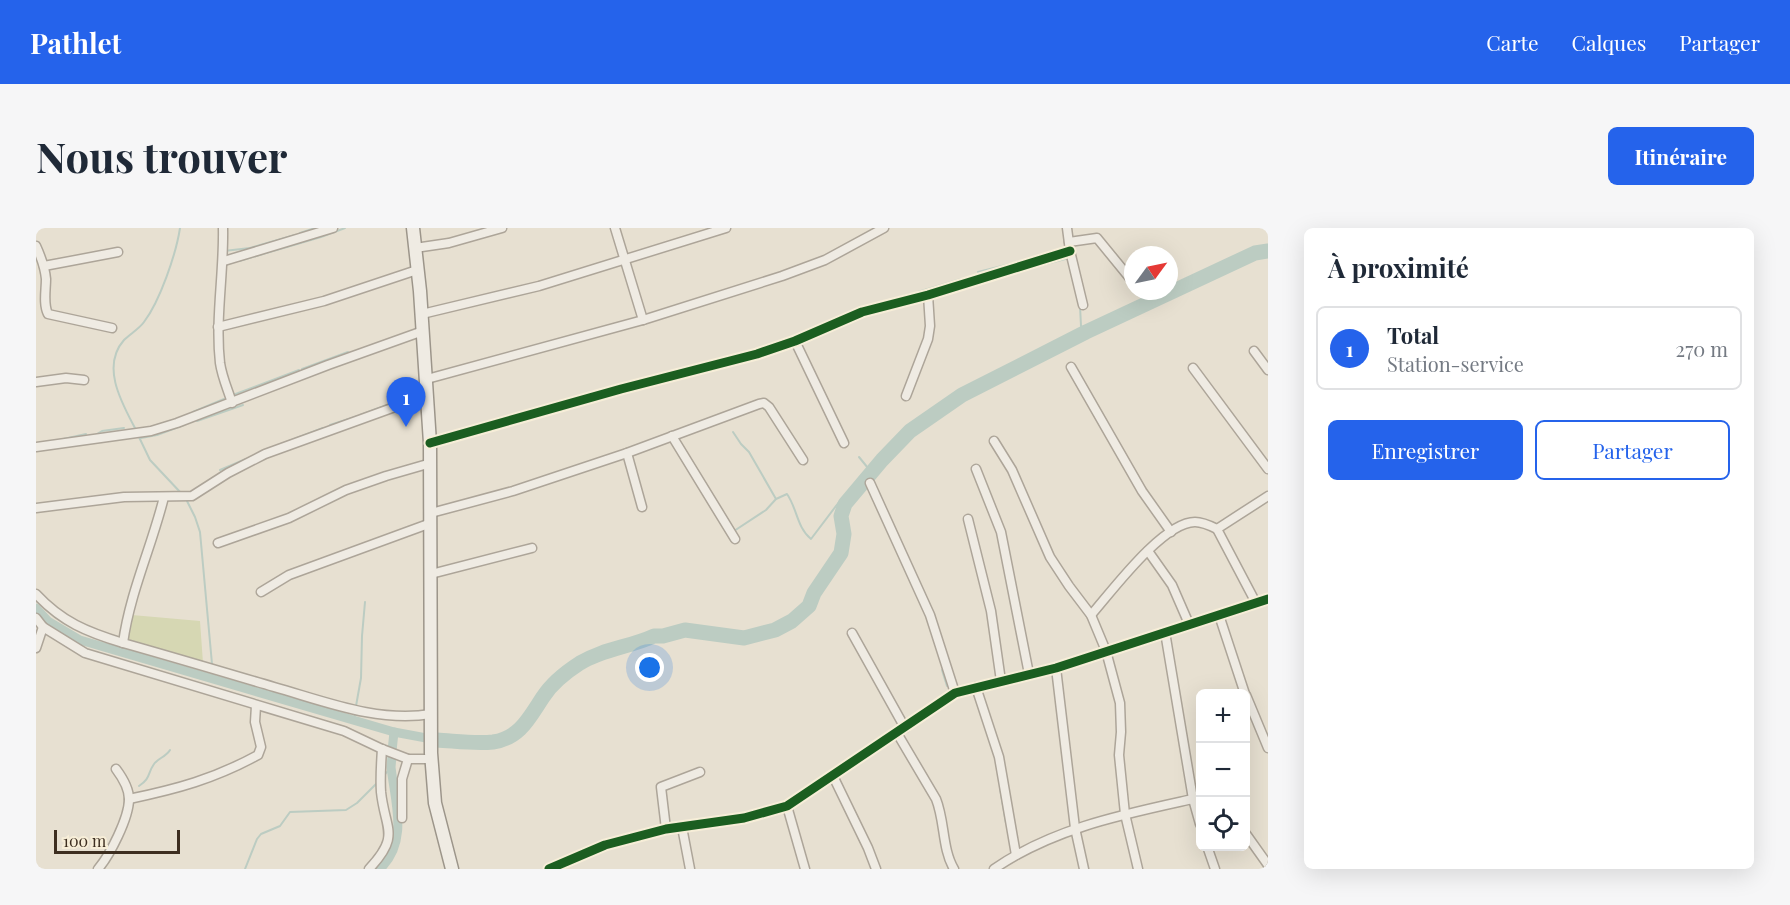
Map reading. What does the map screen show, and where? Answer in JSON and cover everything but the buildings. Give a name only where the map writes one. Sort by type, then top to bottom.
[{"type":"main road","points":[[413,228],[427,380],[431,463],[431,756],[437,811],[448,868]]},
{"type":"street","points":[[224,228],[219,327],[221,369],[232,403]]},
{"type":"street","points":[[224,261],[333,228]]},
{"type":"street","points":[[415,248],[449,243],[502,228]]},
{"type":"street","points":[[615,228],[642,320]]},
{"type":"street","points":[[422,315],[539,286],[726,228]]},
{"type":"street","points":[[427,380],[642,320],[804,268],[825,260],[884,228]]},
{"type":"street","points":[[1067,228],[1083,305]]},
{"type":"street","points":[[430,443],[621,389],[757,354],[795,341],[862,312],[928,295],[1094,237],[1100,240],[1124,271]]},
{"type":"street","points":[[36,246],[46,277],[45,306],[48,314],[112,328]]},
{"type":"street","points":[[44,266],[118,252]]},
{"type":"street","points":[[219,327],[324,301],[417,270]]},
{"type":"street","points":[[906,396],[928,339],[930,326],[928,295]]},
{"type":"street","points":[[36,447],[151,431],[232,403],[328,364],[423,331]]},
{"type":"street","points":[[795,341],[844,443]]},
{"type":"street","points":[[1254,351],[1268,370]]},
{"type":"street","points":[[1071,367],[1142,491],[1171,532]]},
{"type":"street","points":[[1193,368],[1268,469]]},
{"type":"street","points":[[36,382],[66,378],[84,380]]},
{"type":"street","points":[[36,508],[124,496],[192,496],[228,473],[265,454],[428,395]]},
{"type":"street","points":[[261,592],[289,574],[431,518],[627,453],[764,404],[769,407],[803,460]]},
{"type":"street","points":[[672,436],[735,539]]},
{"type":"street","points":[[994,441],[1012,470],[1050,557],[1091,615],[1106,651],[1120,703],[1119,755],[1125,814],[1138,869]]},
{"type":"street","points":[[627,453],[642,507]]},
{"type":"street","points":[[218,543],[289,518],[346,490],[431,463]]},
{"type":"street","points":[[976,469],[1002,532],[1029,674]]},
{"type":"street","points":[[870,483],[930,615],[955,693]]},
{"type":"street","points":[[1217,530],[1268,496]]},
{"type":"street","points":[[123,643],[133,590],[156,530],[164,497]]},
{"type":"street","points":[[968,519],[991,610],[1001,681]]},
{"type":"street","points":[[1091,615],[1156,542],[1185,524],[1196,522],[1217,530],[1256,603]]},
{"type":"street","points":[[431,574],[532,548]]},
{"type":"street","points":[[1148,551],[1172,585],[1189,624]]},
{"type":"street","points":[[36,594],[66,621],[123,643],[318,700],[378,715],[431,718]]},
{"type":"street","points":[[549,869],[561,867],[605,845],[666,829],[744,818],[787,806],[955,693],[1056,668],[1268,599]]},
{"type":"street","points":[[1219,615],[1243,689]]},
{"type":"street","points":[[36,618],[43,627],[85,652],[344,731],[408,759],[431,756]]},
{"type":"street","points":[[36,648],[43,627]]},
{"type":"street","points":[[1165,632],[1196,810]]},
{"type":"street","points":[[852,633],[936,799],[948,854],[954,869]]},
{"type":"street","points":[[1056,668],[1076,828],[1084,869]]},
{"type":"street","points":[[976,687],[999,757],[1016,855]]},
{"type":"street","points":[[129,799],[187,786],[234,769],[258,755],[261,747],[255,722],[256,705]]},
{"type":"street","points":[[1250,706],[1268,748]]},
{"type":"street","points":[[369,869],[384,850],[389,830],[381,792],[382,749]]},
{"type":"street","points":[[402,818],[402,780],[408,759]]},
{"type":"street","points":[[103,868],[123,824],[129,799],[116,769]]},
{"type":"street","points":[[666,829],[661,787],[700,772]]},
{"type":"street","points":[[833,776],[876,869]]},
{"type":"street","points":[[995,869],[1016,855],[1076,828],[1125,814],[1193,799]]},
{"type":"street","points":[[787,806],[805,869]]},
{"type":"street","points":[[682,827],[690,869]]},
{"type":"street","points":[[1250,841],[1268,865]]},
{"type":"street","points":[[1209,851],[1215,869]]},
{"type":"green space","points":[[132,615],[200,621],[203,663],[126,642]]},
{"type":"waterway","points":[[136,430],[116,386],[114,362],[117,351],[124,340],[142,325],[156,302],[171,264],[180,228]]},
{"type":"waterway","points":[[300,233],[315,228]]},
{"type":"waterway","points":[[239,261],[345,228]]},
{"type":"waterway","points":[[224,251],[250,248],[295,235]]},
{"type":"waterway","points":[[437,740],[486,743],[510,736],[523,726],[560,678],[580,663],[607,651],[654,636],[685,630],[744,638],[775,630],[792,621],[809,606],[814,593],[841,553],[844,534],[841,516],[845,504],[910,431],[962,395],[1086,332],[1255,253],[1268,251]]},
{"type":"waterway","points":[[1019,271],[1069,258]]},
{"type":"waterway","points":[[978,272],[1030,259]]},
{"type":"waterway","points":[[918,292],[961,279]]},
{"type":"waterway","points":[[873,305],[911,294]]},
{"type":"waterway","points":[[1080,306],[1081,326],[1086,332]]},
{"type":"waterway","points":[[302,369],[348,352]]},
{"type":"waterway","points":[[233,395],[299,370]]},
{"type":"waterway","points":[[193,412],[224,399]]},
{"type":"waterway","points":[[360,415],[398,401]]},
{"type":"waterway","points":[[197,421],[243,405]]},
{"type":"waterway","points":[[330,425],[358,416]]},
{"type":"waterway","points":[[141,438],[184,425]]},
{"type":"waterway","points":[[97,434],[102,431],[124,428]]},
{"type":"waterway","points":[[281,444],[323,428]]},
{"type":"waterway","points":[[733,432],[749,452],[776,499]]},
{"type":"waterway","points":[[59,440],[86,434]]},
{"type":"waterway","points":[[138,435],[150,460],[181,493]]},
{"type":"waterway","points":[[859,457],[872,473]]},
{"type":"waterway","points":[[220,470],[246,459]]},
{"type":"waterway","points":[[734,531],[766,510],[776,499],[787,494],[800,524],[811,539],[839,502],[849,499]]},
{"type":"waterway","points":[[187,501],[200,532],[212,664]]},
{"type":"waterway","points":[[356,706],[361,678],[365,602]]},
{"type":"waterway","points":[[36,608],[48,621],[80,640],[394,732],[437,740]]},
{"type":"waterway","points":[[942,670],[947,686]]},
{"type":"waterway","points":[[213,675],[214,680]]},
{"type":"waterway","points":[[354,721],[355,713]]},
{"type":"waterway","points":[[392,751],[394,732]]},
{"type":"waterway","points":[[139,786],[147,778],[156,762],[170,750]]},
{"type":"waterway","points":[[380,869],[395,846],[397,834],[398,821],[391,767],[392,756]]},
{"type":"waterway","points":[[383,777],[391,767]]},
{"type":"waterway","points":[[245,869],[257,839],[261,834],[280,826],[290,812],[346,810],[357,803],[379,781]]},
{"type":"waterway","points":[[1000,788],[1006,823]]},
{"type":"cycle path","points":[[430,443],[621,389],[757,354],[795,341],[862,312],[928,295],[1070,251]]},
{"type":"cycle path","points":[[549,869],[605,845],[666,829],[744,818],[787,806],[955,693],[1056,668],[1268,599]]},
{"type":"place","name":"Total","points":[[406,427]]}]
